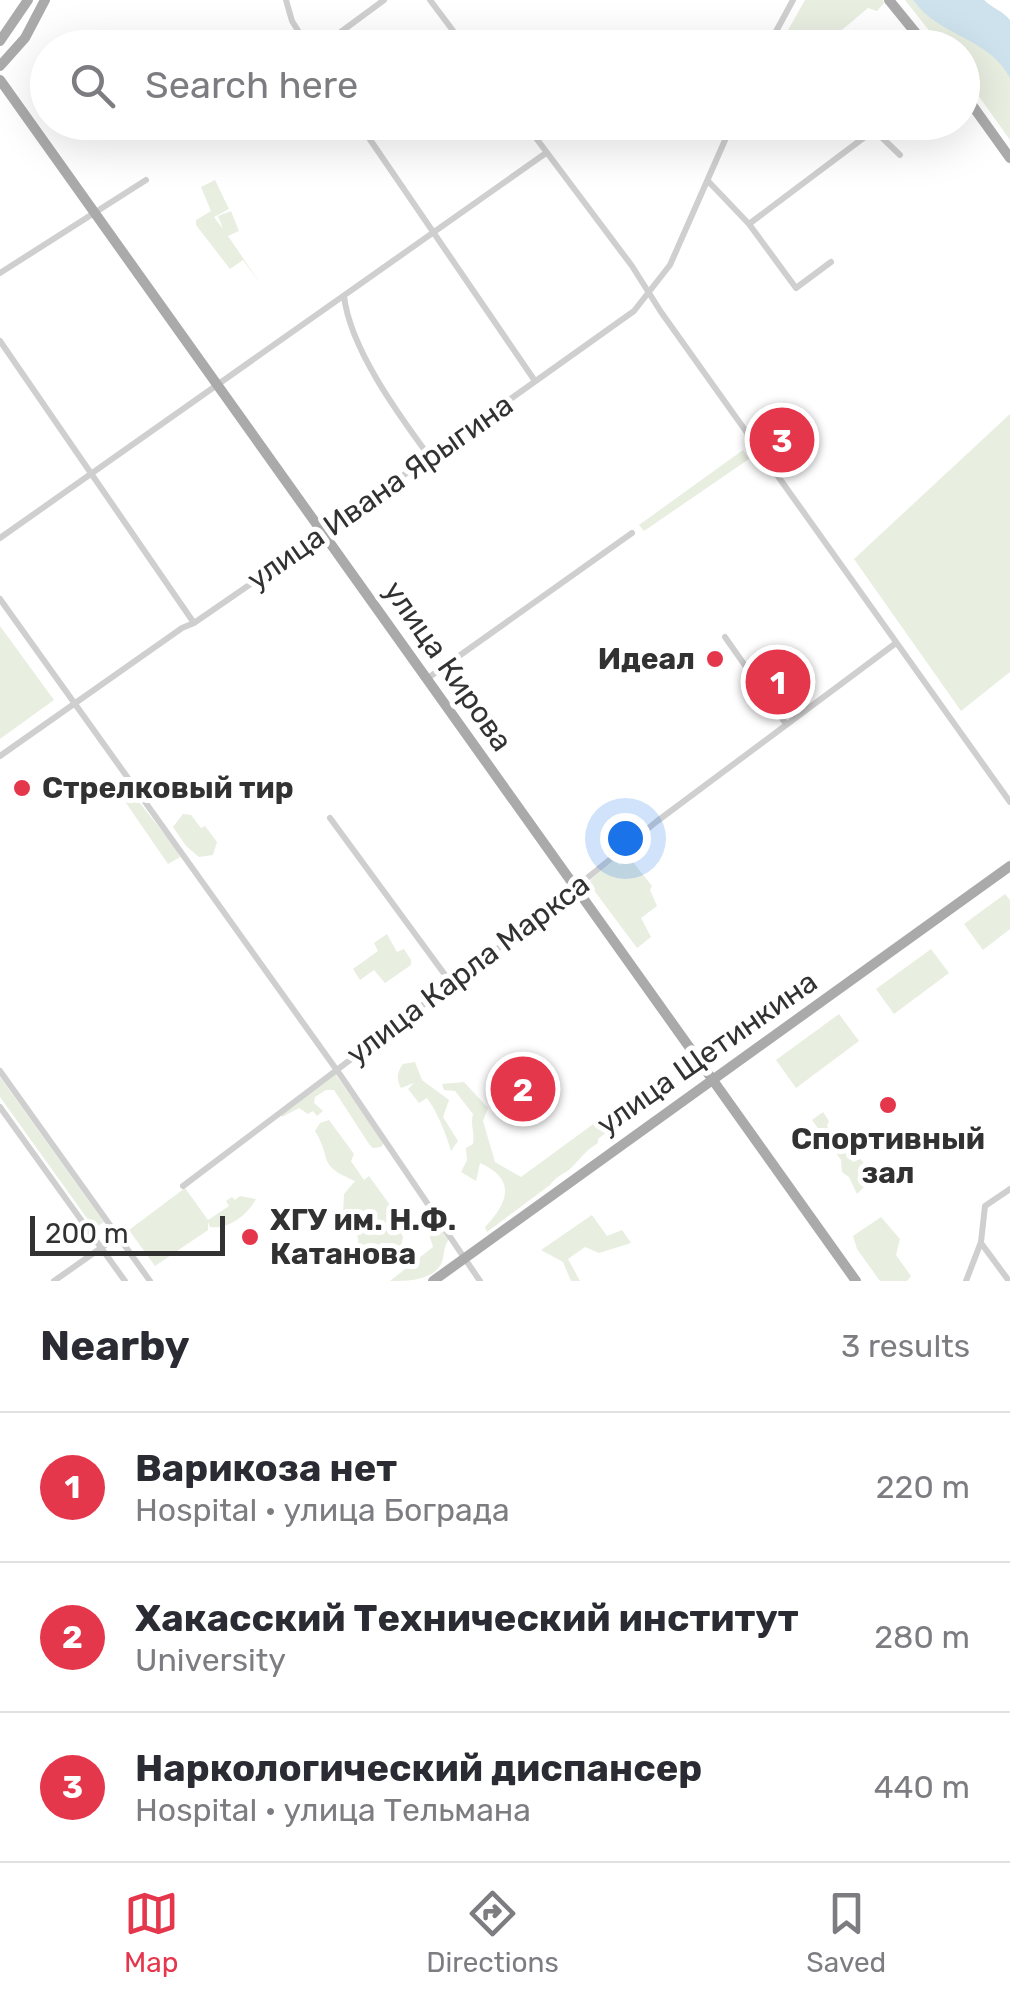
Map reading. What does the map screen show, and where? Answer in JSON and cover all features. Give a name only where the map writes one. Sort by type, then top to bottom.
[{"type":"main road","points":[[0,41],[28,0]]},
{"type":"main road","points":[[0,66],[24,38],[44,0]]},
{"type":"main road","points":[[889,0],[913,30]]},
{"type":"main road","name":"улица Кирова","points":[[0,80],[30,122]]},
{"type":"main road","points":[[980,116],[1010,158]]},
{"type":"main road","name":"улица Кирова","points":[[43,140],[856,1281]]},
{"type":"main road","name":"улица Щетинкина","points":[[433,1281],[1010,866]]},
{"type":"street","points":[[286,0],[298,30]]},
{"type":"street","points":[[343,30],[384,0]]},
{"type":"street","points":[[430,0],[452,30]]},
{"type":"street","points":[[778,30],[794,0]]},
{"type":"street","points":[[371,140],[535,381]]},
{"type":"street","points":[[537,140],[1010,802]]},
{"type":"street","name":"улица Ивана Ярыгина","points":[[0,756],[182,628],[194,624],[634,312],[670,265],[725,140]]},
{"type":"street","points":[[749,224],[861,140]]},
{"type":"street","points":[[884,140],[900,155]]},
{"type":"street","points":[[0,538],[546,153]]},
{"type":"street","points":[[0,273],[146,180]]},
{"type":"street","points":[[708,181],[749,224],[796,288],[831,262]]},
{"type":"street","points":[[344,296],[362,350],[429,456]]},
{"type":"street","points":[[0,341],[194,624]]},
{"type":"street","points":[[427,679],[632,534]]},
{"type":"street","points":[[0,599],[336,1069],[480,1281]]},
{"type":"street","points":[[725,637],[786,724]]},
{"type":"street","name":"улица Карла Маркса","points":[[182,1186],[896,643]]},
{"type":"street","points":[[330,818],[451,983]]},
{"type":"street","points":[[0,1071],[150,1281]]},
{"type":"street","points":[[0,1108],[125,1281]]},
{"type":"street","points":[[966,1281],[980,1242],[985,1206],[1010,1189]]},
{"type":"street","points":[[54,1281],[118,1236]]},
{"type":"street","points":[[980,1242],[1009,1281]]},
{"type":"shaded area","points":[[805,0],[884,3],[877,11],[868,8],[842,30],[788,30]]},
{"type":"shaded area","points":[[905,0],[913,0],[953,30],[929,30]]},
{"type":"shaded area","points":[[980,45],[1004,65],[1010,77],[1010,140],[980,98]]},
{"type":"shaded area","points":[[215,180],[229,209],[214,217],[223,229],[218,216],[231,211],[239,231],[228,236],[262,286],[243,260],[230,269],[196,225],[196,220],[211,211],[201,187]]},
{"type":"shaded area","points":[[1010,414],[1010,672],[961,711],[854,559]]},
{"type":"shaded area","points":[[743,450],[749,459],[644,531],[639,525]]},
{"type":"shaded area","points":[[0,626],[54,700],[0,739]]},
{"type":"shaded area","points":[[132,793],[180,857],[168,864],[124,800]]},
{"type":"shaded area","points":[[183,814],[191,815],[201,828],[205,826],[217,842],[213,855],[199,857],[186,846],[173,827]]},
{"type":"shaded area","points":[[629,857],[652,886],[657,906],[641,918],[651,937],[637,948],[590,885],[591,879],[615,859],[619,865]]},
{"type":"shaded area","points":[[1005,894],[1010,900],[1010,929],[983,950],[964,924]]},
{"type":"shaded area","points":[[387,934],[397,952],[404,949],[411,965],[385,983],[374,970],[360,980],[353,969],[378,951],[374,943]]},
{"type":"shaded area","points":[[931,949],[949,973],[894,1014],[876,989]]},
{"type":"shaded area","points":[[839,1014],[859,1041],[796,1088],[776,1060]]},
{"type":"shaded area","points":[[415,1062],[422,1080],[449,1100],[443,1117],[458,1141],[451,1151],[427,1098],[419,1103],[408,1089],[414,1083],[401,1088],[399,1085],[403,1064]]},
{"type":"shaded area","points":[[335,1074],[384,1143],[381,1147],[369,1144],[334,1090],[315,1097],[314,1103],[323,1111],[317,1116],[299,1108],[282,1117]]},
{"type":"shaded area","points":[[0,1077],[104,1222],[94,1228],[0,1097]]},
{"type":"shaded area","points":[[464,1082],[488,1108],[483,1121],[495,1162],[521,1177],[596,1122],[601,1120],[608,1131],[569,1170],[487,1232],[485,1227],[503,1200],[504,1184],[492,1169],[480,1163],[476,1181],[461,1172],[467,1160],[466,1148],[473,1144],[473,1114],[455,1091],[444,1090],[442,1084]]},
{"type":"shaded area","points":[[823,1112],[829,1121],[827,1126],[853,1162],[860,1159],[876,1175],[857,1194],[842,1172],[841,1160],[812,1120]]},
{"type":"shaded area","points":[[329,1120],[354,1154],[351,1161],[364,1180],[369,1176],[403,1223],[397,1226],[403,1237],[401,1246],[375,1265],[367,1263],[356,1249],[357,1235],[343,1217],[344,1194],[355,1181],[330,1166],[315,1131],[320,1123]]},
{"type":"shaded area","points":[[185,1188],[208,1220],[229,1206],[226,1201],[232,1197],[256,1199],[231,1223],[210,1227],[208,1222],[208,1230],[155,1266],[129,1230]]},
{"type":"shaded area","points":[[592,1215],[607,1236],[622,1230],[631,1243],[599,1253],[585,1247],[568,1259],[580,1281],[571,1281],[563,1262],[541,1250]]},
{"type":"shaded area","points":[[435,1216],[449,1239],[438,1268],[419,1279],[390,1281],[433,1247],[426,1224]]},
{"type":"shaded area","points":[[881,1217],[900,1239],[896,1255],[911,1276],[907,1281],[880,1281],[857,1249],[853,1236]]},
{"type":"water","points":[[913,0],[984,0],[1004,14],[1010,20],[1010,78],[980,47],[980,30],[950,30]]},
{"type":"place","name":"Наркологический диспансер","points":[[782,440]]},
{"type":"place","name":"Идеал","points":[[715,659]]},
{"type":"place","name":"Варикоза нет","points":[[778,682]]},
{"type":"place","name":"Стрелковый тир","points":[[22,788]]},
{"type":"place","name":"Хакасский Технический институт","points":[[523,1089]]},
{"type":"place","name":"Спортивный зал","points":[[888,1105]]},
{"type":"place","name":"ХГУ им. Н.Ф. Катанова","points":[[250,1237]]}]
